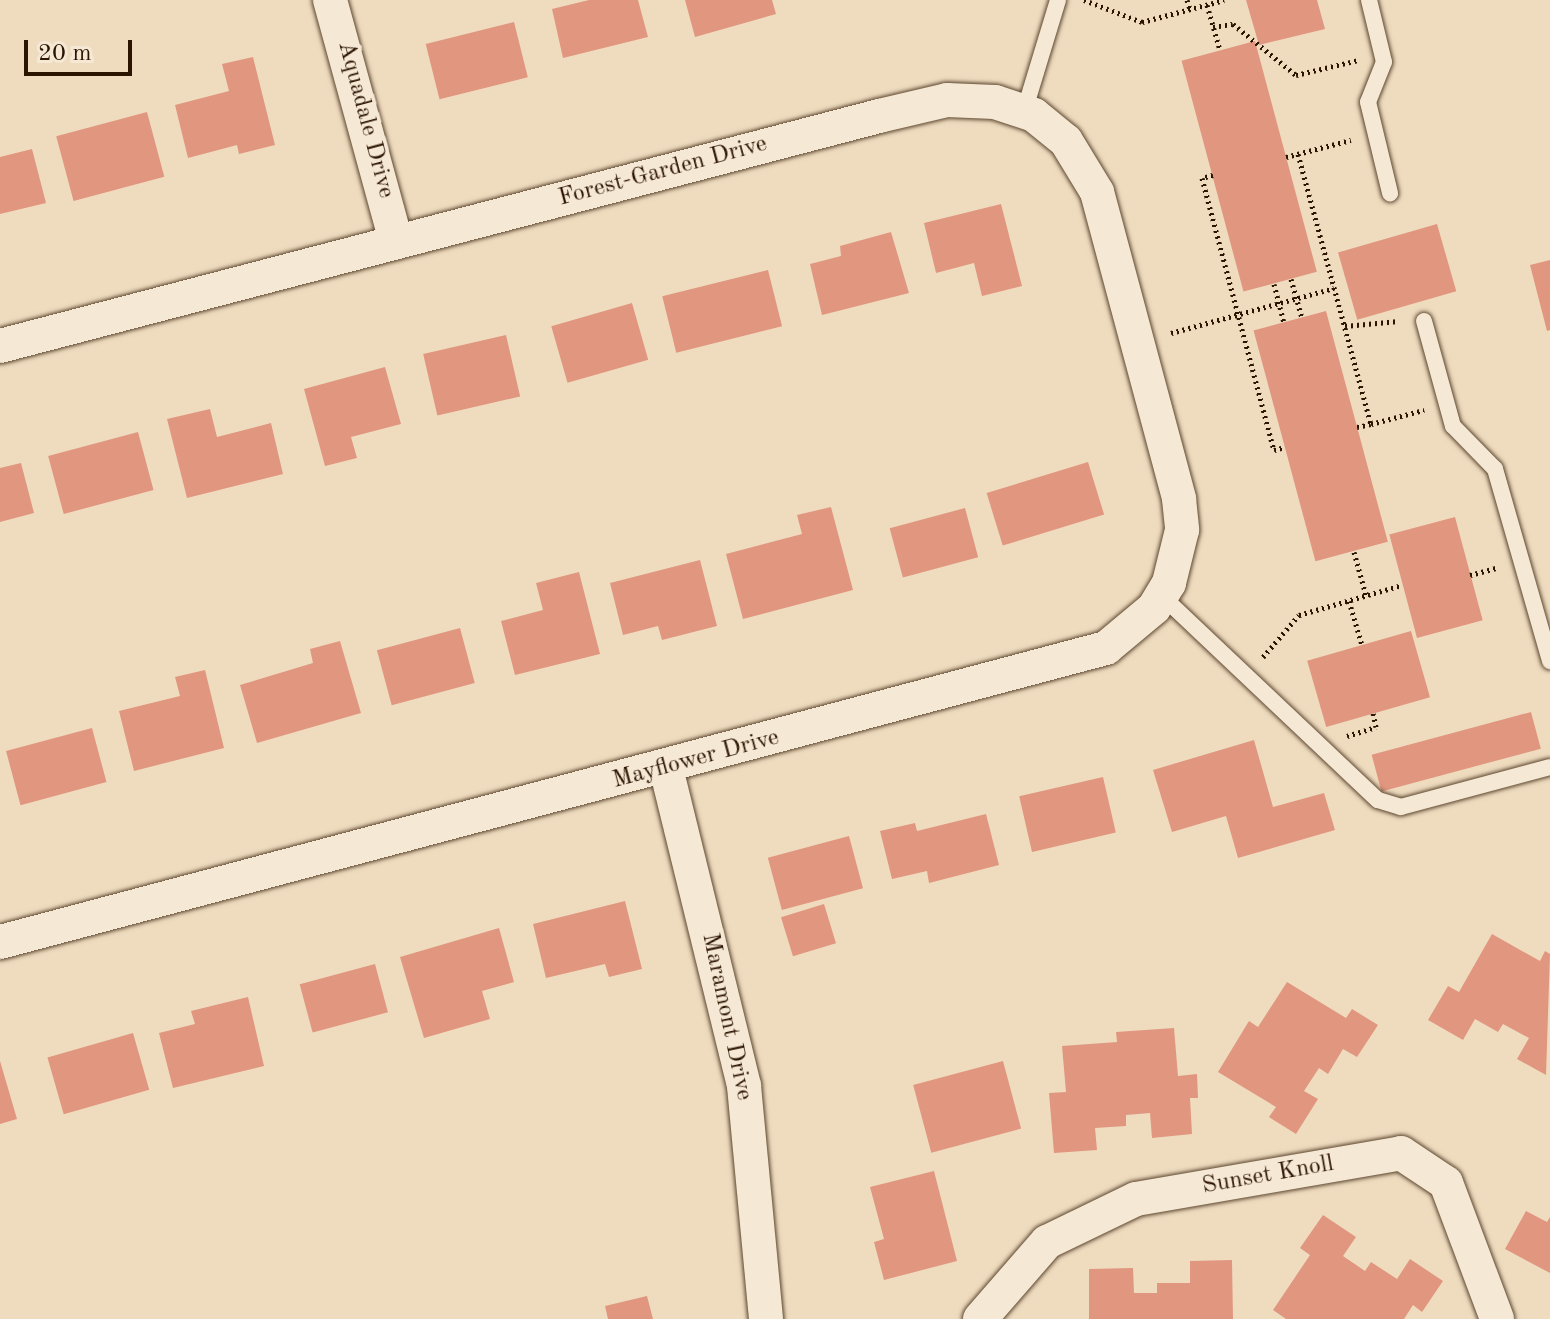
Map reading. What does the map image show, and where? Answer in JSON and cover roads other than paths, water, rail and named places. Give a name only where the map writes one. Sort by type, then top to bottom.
[{"type":"street","name":"Aquadale Drive","points":[[330,0],[396,242]]},
{"type":"street","name":"Forest-Garden Drive","points":[[0,346],[947,100],[975,98],[1024,112],[1066,141],[1081,159],[1097,192],[1150,385]]},
{"type":"street","name":"Mayflower Drive","points":[[0,942],[666,768],[1106,648],[1134,629],[1162,596],[1182,530],[1150,385]]},
{"type":"street","name":"Maramont Drive","points":[[666,768],[744,1086],[766,1319]]},
{"type":"street","name":"Sunset Knoll","points":[[980,1319],[1047,1242],[1136,1199],[1401,1153],[1446,1183],[1497,1319]]},
{"type":"lane","points":[[1024,112],[1058,0]]},
{"type":"lane","points":[[1369,0],[1384,62],[1368,102],[1390,193]]},
{"type":"lane","points":[[1424,321],[1453,426],[1495,469],[1550,661]]},
{"type":"lane","points":[[1162,596],[1378,800],[1401,807],[1550,767]]}]
